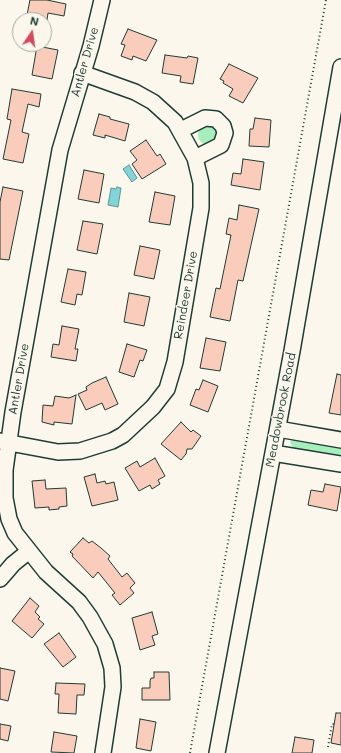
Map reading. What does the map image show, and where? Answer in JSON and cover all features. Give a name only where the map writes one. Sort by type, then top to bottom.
[{"type":"street","name":"Antler Drive","points":[[102,0],[60,150],[4,442],[4,498],[9,519],[15,533],[46,572],[79,602],[94,622],[106,644],[112,668],[113,687],[103,753]]},
{"type":"street","name":"Meadowbrook Road","points":[[217,753],[278,428],[341,67]]},
{"type":"street","name":"Reindeer Drive","points":[[4,442],[58,452],[80,451],[92,449],[123,435],[153,407],[167,389],[175,362],[201,208],[201,183],[195,158],[181,130],[168,115],[144,97],[82,73]]},
{"type":"street","points":[[181,130],[205,118],[216,119],[223,126],[224,133],[220,145],[195,158]]},
{"type":"street","points":[[278,428],[341,440]]},
{"type":"street","points":[[273,453],[341,464]]},
{"type":"street","points":[[0,579],[29,551]]},
{"type":"path","points":[[190,753],[326,0]]},
{"type":"path","points":[[328,747],[332,724],[334,724]]},
{"type":"green space","points":[[208,125],[215,128],[218,135],[215,142],[208,145],[201,142],[198,135],[201,128]]},
{"type":"green space","points":[[295,438],[341,447],[341,457],[293,448],[290,442]]},
{"type":"water","points":[[129,165],[137,178],[132,182],[123,169]]},
{"type":"water","points":[[117,187],[121,188],[118,207],[108,205],[111,188],[116,189]]},
{"type":"building","points":[[30,0],[47,0],[66,4],[64,16],[52,14],[52,12],[28,12]]},
{"type":"building","points":[[128,29],[157,40],[146,61],[133,56],[132,60],[121,56],[125,45],[121,44]]},
{"type":"building","points":[[52,49],[58,50],[52,79],[32,75],[36,52],[52,52]]},
{"type":"building","points":[[165,55],[198,58],[193,84],[180,82],[181,76],[162,73]]},
{"type":"building","points":[[229,64],[258,78],[243,103],[229,96],[233,89],[223,83],[224,81],[220,79]]},
{"type":"building","points":[[12,89],[41,94],[39,107],[28,104],[22,132],[29,134],[23,163],[3,159],[11,120],[7,119]]},
{"type":"building","points":[[99,114],[110,117],[110,119],[129,124],[125,141],[105,135],[105,138],[93,135]]},
{"type":"building","points":[[255,118],[271,120],[269,147],[249,146],[250,129],[253,129]]},
{"type":"building","points":[[146,140],[157,156],[160,154],[166,164],[142,179],[132,164],[137,160],[130,151]]},
{"type":"building","points":[[243,159],[264,162],[260,190],[231,185],[233,173],[241,174]]},
{"type":"building","points":[[84,170],[104,174],[99,203],[78,199]]},
{"type":"building","points":[[3,187],[23,191],[9,260],[0,259],[0,202]]},
{"type":"building","points":[[155,192],[175,196],[170,225],[149,222]]},
{"type":"building","points":[[239,205],[259,209],[243,281],[238,280],[230,321],[210,317],[216,288],[220,289],[231,235],[226,234],[229,218],[237,220]]},
{"type":"building","points":[[83,221],[103,224],[97,254],[77,250]]},
{"type":"building","points":[[140,246],[160,250],[154,279],[134,275]]},
{"type":"building","points":[[68,269],[86,272],[82,295],[77,294],[75,305],[61,302]]},
{"type":"building","points":[[129,293],[150,297],[144,326],[124,322]]},
{"type":"building","points":[[62,326],[79,329],[75,349],[78,349],[76,361],[51,357],[53,344],[59,345]]},
{"type":"building","points":[[206,338],[226,342],[220,371],[200,368]]},
{"type":"building","points":[[127,344],[147,350],[143,361],[140,360],[134,377],[119,372]]},
{"type":"building","points":[[337,374],[341,375],[341,415],[329,413]]},
{"type":"building","points":[[106,377],[118,404],[105,410],[102,403],[86,410],[78,394],[87,390],[86,387],[92,383]]},
{"type":"building","points":[[203,380],[218,386],[208,412],[190,405],[196,389],[199,390]]},
{"type":"building","points":[[76,395],[72,424],[54,422],[54,425],[42,422],[43,405],[53,406],[55,396],[69,398]]},
{"type":"building","points":[[181,422],[191,432],[193,430],[201,436],[192,449],[187,449],[186,454],[181,460],[161,444]]},
{"type":"building","points":[[155,458],[165,476],[158,480],[160,484],[152,489],[150,485],[139,491],[125,468],[137,461],[140,467]]},
{"type":"building","points":[[95,474],[97,483],[105,481],[106,484],[114,482],[118,500],[92,506],[84,477]]},
{"type":"building","points":[[45,480],[46,489],[66,488],[67,506],[49,510],[49,507],[35,508],[32,481]]},
{"type":"building","points":[[325,484],[341,487],[337,511],[308,505],[311,490],[323,492]]},
{"type":"building","points":[[83,538],[89,543],[92,541],[101,548],[110,556],[108,559],[122,577],[127,573],[135,583],[130,588],[134,593],[120,605],[112,595],[115,593],[98,572],[93,578],[72,556],[73,554],[70,552]]},
{"type":"building","points":[[30,598],[39,606],[35,612],[40,617],[38,619],[44,624],[32,638],[12,621]]},
{"type":"building","points":[[152,612],[158,634],[152,636],[155,645],[140,650],[132,618]]},
{"type":"building","points":[[59,633],[76,657],[63,667],[44,644]]},
{"type":"building","points":[[0,668],[15,671],[8,701],[0,699]]},
{"type":"building","points":[[154,672],[169,672],[170,700],[142,700],[142,688],[150,688],[150,681],[151,678],[154,678]]},
{"type":"building","points":[[56,683],[85,684],[84,695],[77,695],[76,714],[58,713],[59,694],[55,694]]},
{"type":"building","points":[[336,713],[341,713],[341,745],[331,743]]},
{"type":"building","points":[[140,719],[156,722],[151,751],[136,748]]},
{"type":"building","points":[[0,724],[11,726],[8,741],[0,739]]},
{"type":"building","points":[[54,732],[77,736],[74,753],[51,752]]},
{"type":"building","points":[[295,737],[314,740],[312,753],[292,753]]}]
